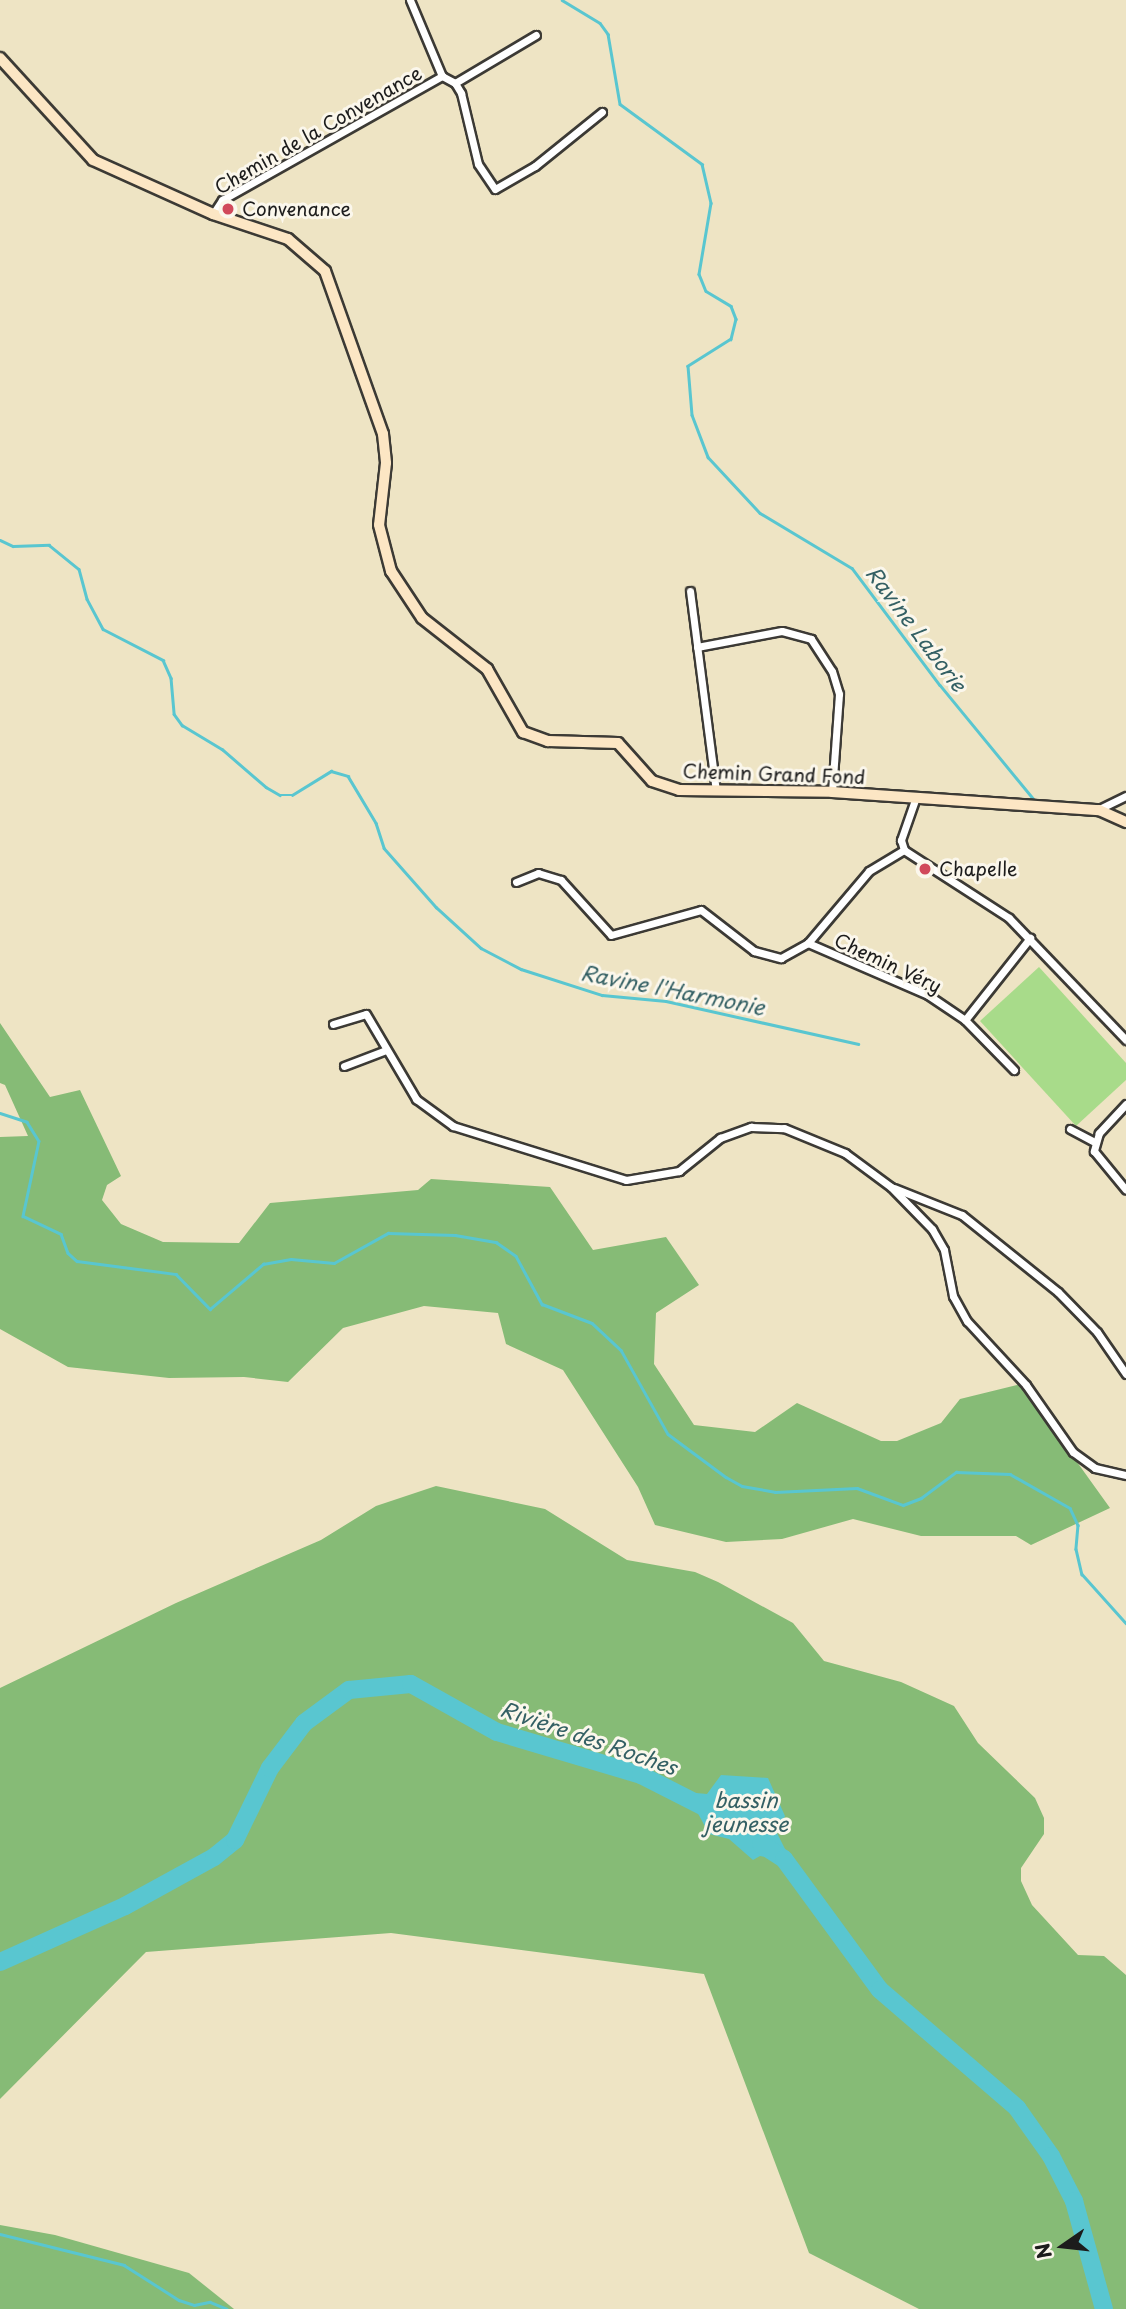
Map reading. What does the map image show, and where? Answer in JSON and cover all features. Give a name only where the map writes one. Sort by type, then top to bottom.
[{"type":"street","name":"Chemin de la Convenance","points":[[410,0],[442,76],[455,83]]},
{"type":"street","points":[[536,35],[455,83],[478,164],[495,189],[535,166],[602,112]]},
{"type":"street","name":"Chemin Grand Fond","points":[[0,58],[93,160],[213,214],[288,239],[325,271],[383,434],[386,463],[379,525],[384,552],[399,588],[422,618],[479,660],[523,732],[548,741],[618,743],[660,786],[831,792],[1099,810],[1126,822]]},
{"type":"street","name":"Chemin de la Convenance","points":[[213,214],[222,200],[442,76]]},
{"type":"street","points":[[690,591],[716,790]]},
{"type":"street","points":[[697,647],[782,631],[811,639],[832,671],[839,694],[831,792]]},
{"type":"street","points":[[1099,810],[1126,796]]},
{"type":"street","points":[[916,797],[901,840],[904,850],[1009,918],[1126,1040]]},
{"type":"street","points":[[516,882],[538,873],[561,880],[611,934],[701,910],[763,956],[781,958],[808,943],[869,871],[904,850]]},
{"type":"street","points":[[965,1020],[1030,938]]},
{"type":"street","name":"Chemin Véry","points":[[808,943],[928,995],[965,1020],[1014,1070]]},
{"type":"street","points":[[333,1024],[366,1014],[416,1099],[453,1126],[626,1180],[679,1171],[720,1138],[751,1127],[784,1128],[845,1153],[891,1187],[932,1229],[944,1250],[953,1296],[967,1321],[1026,1385],[1073,1452],[1096,1468],[1126,1475]]},
{"type":"street","points":[[344,1066],[386,1050]]},
{"type":"street","points":[[1094,1142],[1126,1104]]},
{"type":"street","points":[[1070,1129],[1094,1142]]},
{"type":"street","points":[[1094,1142],[1097,1159],[1126,1190]]},
{"type":"street","points":[[891,1187],[962,1215],[1058,1292],[1097,1332],[1126,1374]]},
{"type":"green space","points":[[1039,967],[1126,1063],[1126,1080],[1076,1126],[980,1021]]},
{"type":"green space","points":[[0,1023],[50,1097],[80,1090],[121,1176],[107,1185],[102,1200],[121,1224],[163,1242],[239,1243],[270,1203],[418,1190],[431,1179],[550,1187],[593,1250],[666,1237],[699,1285],[656,1313],[654,1364],[694,1425],[755,1432],[797,1403],[881,1441],[897,1441],[941,1423],[960,1399],[1021,1384],[1110,1508],[1031,1545],[1016,1536],[921,1536],[853,1519],[782,1539],[726,1542],[655,1525],[638,1487],[563,1370],[506,1344],[498,1313],[424,1306],[343,1328],[288,1382],[244,1377],[169,1378],[68,1367],[0,1329],[0,1137],[28,1136],[5,1085],[0,1083]]},
{"type":"green space","points":[[436,1486],[545,1509],[627,1560],[695,1572],[718,1582],[793,1623],[824,1661],[901,1682],[954,1706],[978,1743],[1035,1798],[1044,1818],[1044,1834],[1021,1868],[1021,1881],[1032,1905],[1078,1955],[1104,1956],[1126,1975],[1126,2309],[919,2309],[809,2253],[704,1974],[391,1933],[146,1952],[0,2099],[0,1688],[176,1603],[321,1540],[376,1506]]},
{"type":"green space","points":[[0,2225],[55,2235],[189,2273],[234,2309],[0,2309]]},
{"type":"water","name":"bassin jeunesse","points":[[721,1775],[768,1778],[785,1816],[777,1833],[786,1851],[777,1859],[760,1856],[753,1860],[729,1839],[709,1834],[693,1804],[696,1793],[707,1794]]},
{"type":"waterway","name":"Ravine Laborie","points":[[562,0],[600,23],[608,34],[620,104],[702,164],[711,203],[699,274],[706,291],[731,306],[736,319],[731,339],[688,366],[692,415],[708,457],[760,513],[852,568],[940,685],[1036,802]]},
{"type":"waterway","name":"Ravine l'Harmonie","points":[[0,540],[13,546],[49,545],[79,569],[87,599],[103,629],[163,660],[171,678],[174,714],[182,725],[222,749],[266,787],[280,795],[292,795],[331,771],[348,776],[376,823],[384,848],[436,907],[481,948],[521,969],[602,995],[666,1001],[858,1044]]},
{"type":"waterway","points":[[0,1113],[27,1122],[39,1141],[23,1216],[61,1234],[68,1253],[77,1261],[176,1274],[210,1309],[263,1264],[291,1259],[334,1263],[388,1233],[455,1235],[496,1242],[516,1256],[542,1304],[592,1323],[621,1350],[668,1434],[726,1477],[742,1486],[775,1492],[857,1488],[903,1505],[921,1498],[956,1472],[1010,1474],[1070,1508],[1078,1525],[1076,1549],[1082,1574],[1126,1623]]},
{"type":"waterway","name":"Rivière des Roches","points":[[0,1962],[125,1906],[214,1857],[235,1840],[270,1768],[304,1723],[349,1690],[411,1684],[497,1732],[641,1775],[712,1811]]},
{"type":"waterway","name":"Rivière des Roches","points":[[761,1844],[784,1859],[880,1990],[1017,2108],[1051,2156],[1074,2201],[1104,2309]]},
{"type":"waterway","points":[[0,2234],[124,2265],[179,2300],[194,2305],[210,2302],[227,2309]]},
{"type":"place","name":"Convenance","points":[[228,209]]},
{"type":"place","name":"Chapelle","points":[[925,869]]}]
